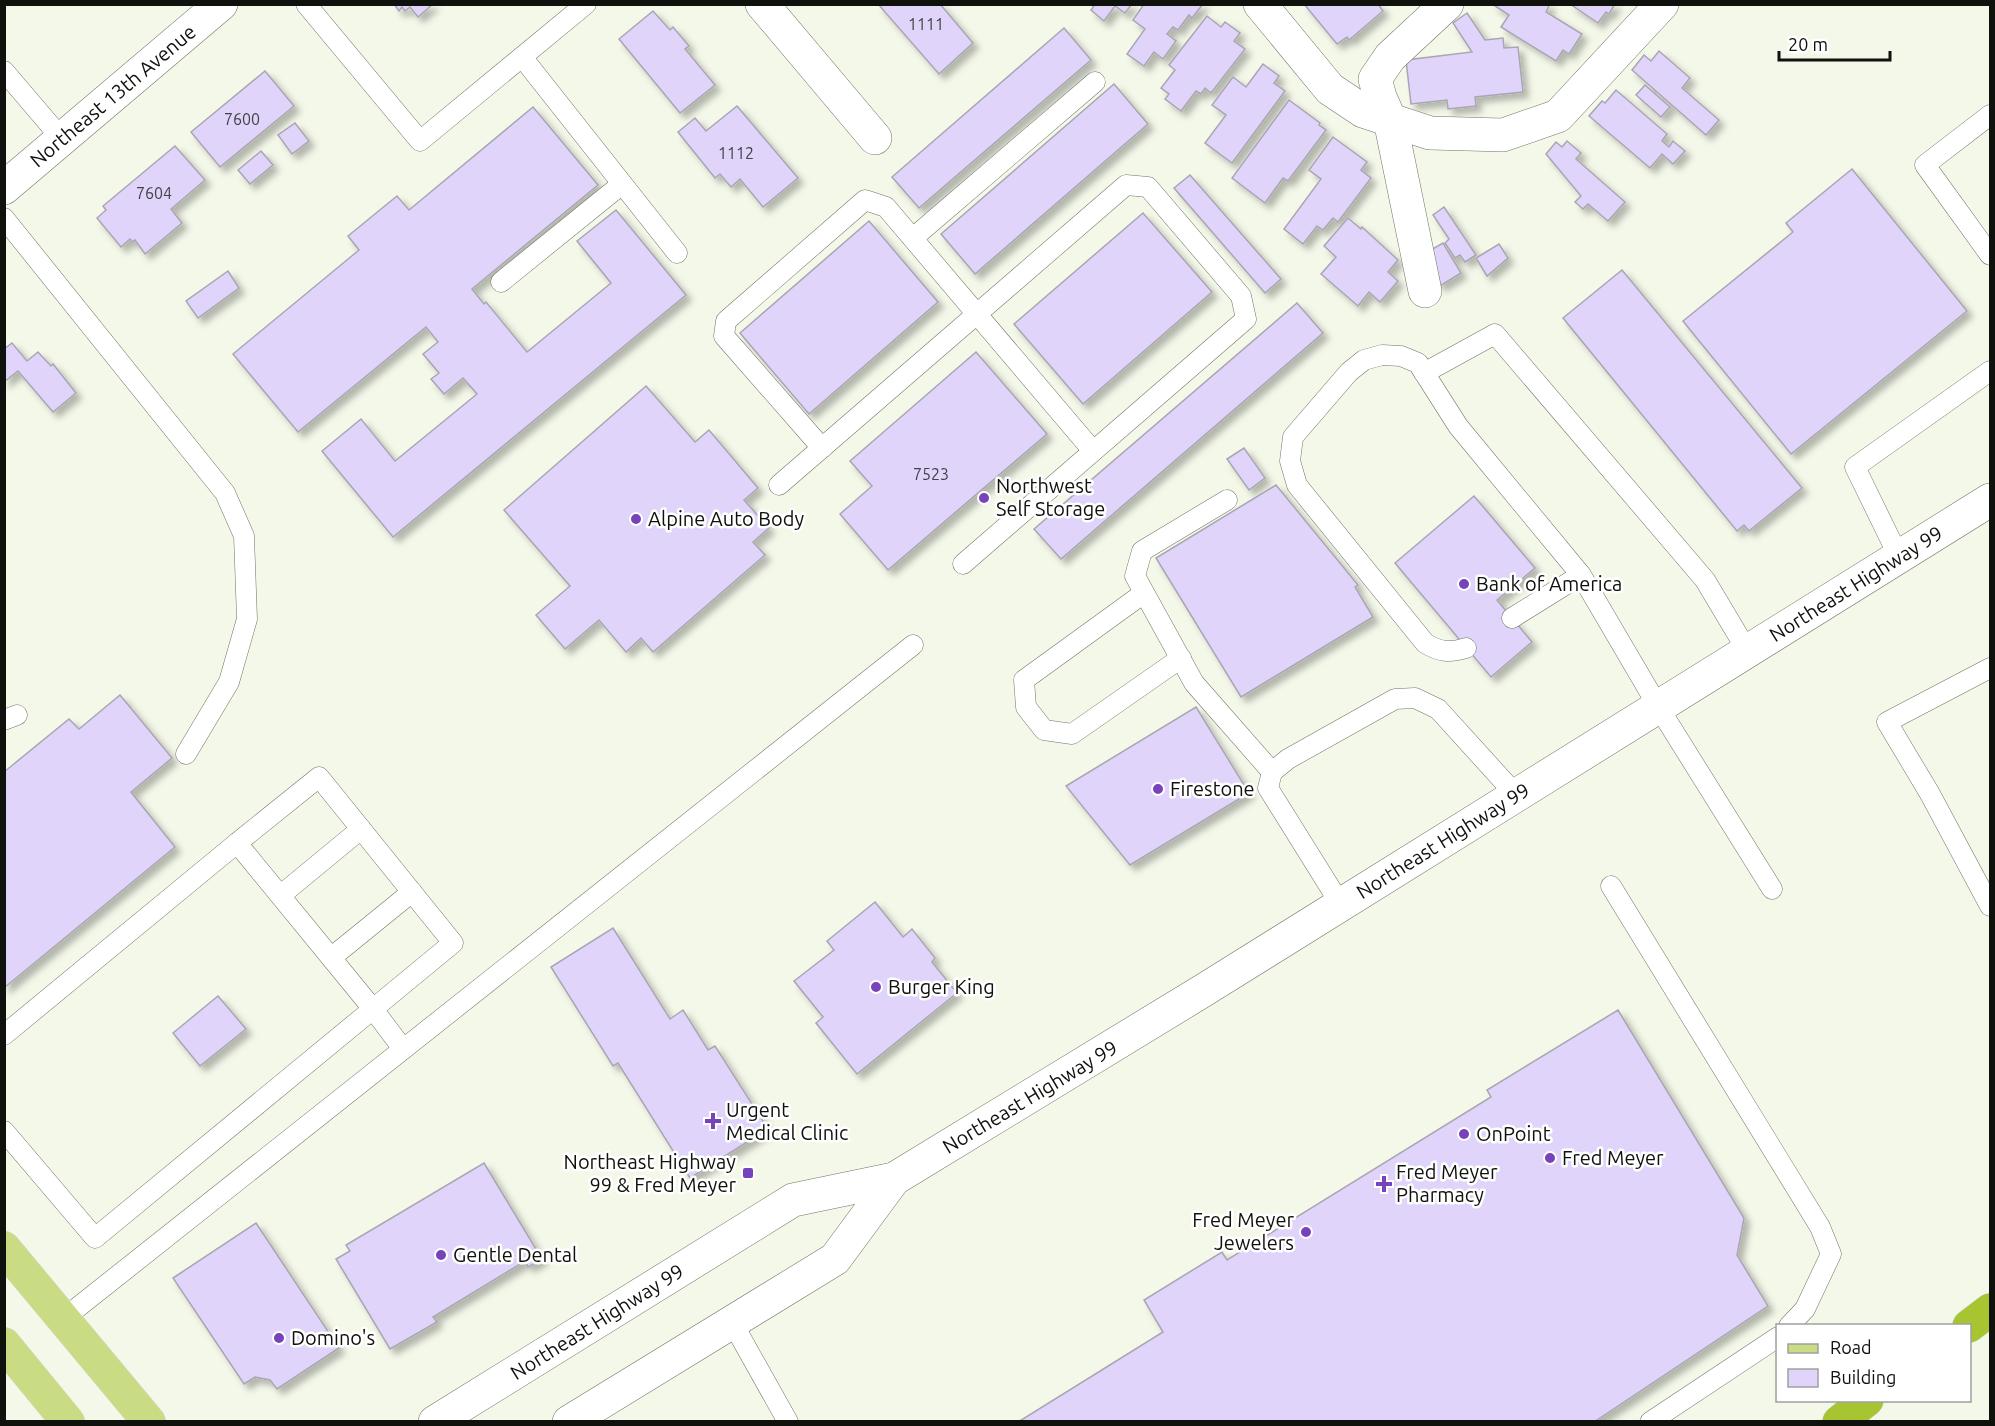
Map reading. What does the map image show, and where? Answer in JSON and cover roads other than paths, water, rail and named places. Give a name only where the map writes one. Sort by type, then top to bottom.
[{"type":"highway","points":[[1971,1324],[1990,1310]]},
{"type":"highway","points":[[1839,1422],[1867,1402]]},
{"type":"main road","name":"Northeast 13th Avenue","points":[[4,188],[220,4]]},
{"type":"main road","points":[[762,4],[875,138]]},
{"type":"main road","points":[[1260,4],[1330,88],[1363,111],[1430,133],[1503,135],[1558,116],[1662,4]]},
{"type":"main road","points":[[1425,291],[1390,120],[1380,98],[1375,79],[1390,57],[1447,4]]},
{"type":"main road","name":"Northeast Highway 99","points":[[435,1422],[792,1200],[894,1179],[1517,796],[1990,500]]},
{"type":"main road","name":"Northeast Highway 99","points":[[569,1422],[836,1259],[894,1179]]},
{"type":"main road","points":[[4,1248],[149,1422]]},
{"type":"main road","points":[[4,1344],[68,1422]]},
{"type":"lane","points":[[306,4],[420,141],[586,4]]},
{"type":"lane","points":[[522,57],[677,253]]},
{"type":"lane","points":[[4,70],[62,139]]},
{"type":"lane","points":[[913,238],[1095,82]]},
{"type":"lane","points":[[1990,115],[1925,165],[1990,255]]},
{"type":"lane","points":[[501,282],[622,184]]},
{"type":"lane","points":[[779,485],[1126,186],[1148,187],[1241,296],[1246,319],[963,564]]},
{"type":"lane","points":[[822,448],[724,336],[726,321],[865,200],[886,207],[1093,451]]},
{"type":"lane","points":[[4,218],[225,493],[244,536],[247,619],[229,682],[186,754]]},
{"type":"lane","points":[[1424,373],[1495,334],[1705,580],[1748,652]]},
{"type":"lane","points":[[1466,648],[1444,652],[1425,643],[1297,485],[1290,461],[1293,437],[1349,372],[1364,360],[1382,355],[1401,356],[1418,363],[1458,426],[1581,575],[1659,708],[1772,889]]},
{"type":"lane","points":[[1899,557],[1855,467],[1990,371]]},
{"type":"lane","points":[[1227,500],[1142,551],[1135,576],[1194,683],[1272,772]]},
{"type":"lane","points":[[1512,618],[1581,575]]},
{"type":"lane","points":[[1144,593],[1024,680],[1026,706],[1044,730],[1072,734],[1181,658]]},
{"type":"lane","points":[[63,1319],[914,645]]},
{"type":"lane","points":[[1990,668],[1887,722],[1930,794],[1990,906]]},
{"type":"lane","points":[[1341,905],[1268,788],[1272,772],[1288,759],[1395,699],[1415,698],[1438,709],[1517,796]]},
{"type":"lane","points":[[4,1035],[319,777],[453,943],[95,1238],[4,1131]]},
{"type":"lane","points":[[281,895],[361,830]]},
{"type":"lane","points":[[237,843],[332,957],[404,1049]]},
{"type":"lane","points":[[1611,886],[1820,1227],[1831,1254],[1805,1309],[1791,1324]]},
{"type":"lane","points":[[332,957],[411,892]]},
{"type":"lane","points":[[732,1322],[789,1422]]},
{"type":"lane","points":[[1650,1422],[1776,1338]]},
{"type":"place","name":"Northwest Self Storage","points":[[984,498]]},
{"type":"place","name":"Alpine Auto Body","points":[[636,519]]},
{"type":"place","name":"Bank of America","points":[[1464,584]]},
{"type":"place","name":"Firestone","points":[[1158,789]]},
{"type":"place","name":"Burger King","points":[[876,987]]},
{"type":"place","name":"Urgent Medical Clinic","points":[[713,1121]]},
{"type":"place","name":"OnPoint","points":[[1464,1134]]},
{"type":"place","name":"Fred Meyer","points":[[1550,1158]]},
{"type":"place","name":"Northeast Highway 99 & Fred Meyer","points":[[748,1173]]},
{"type":"place","name":"Fred Meyer Pharmacy","points":[[1384,1184]]},
{"type":"place","name":"Fred Meyer Jewelers","points":[[1306,1232]]},
{"type":"place","name":"Gentle Dental","points":[[441,1255]]},
{"type":"place","name":"Domino's","points":[[279,1338]]}]
